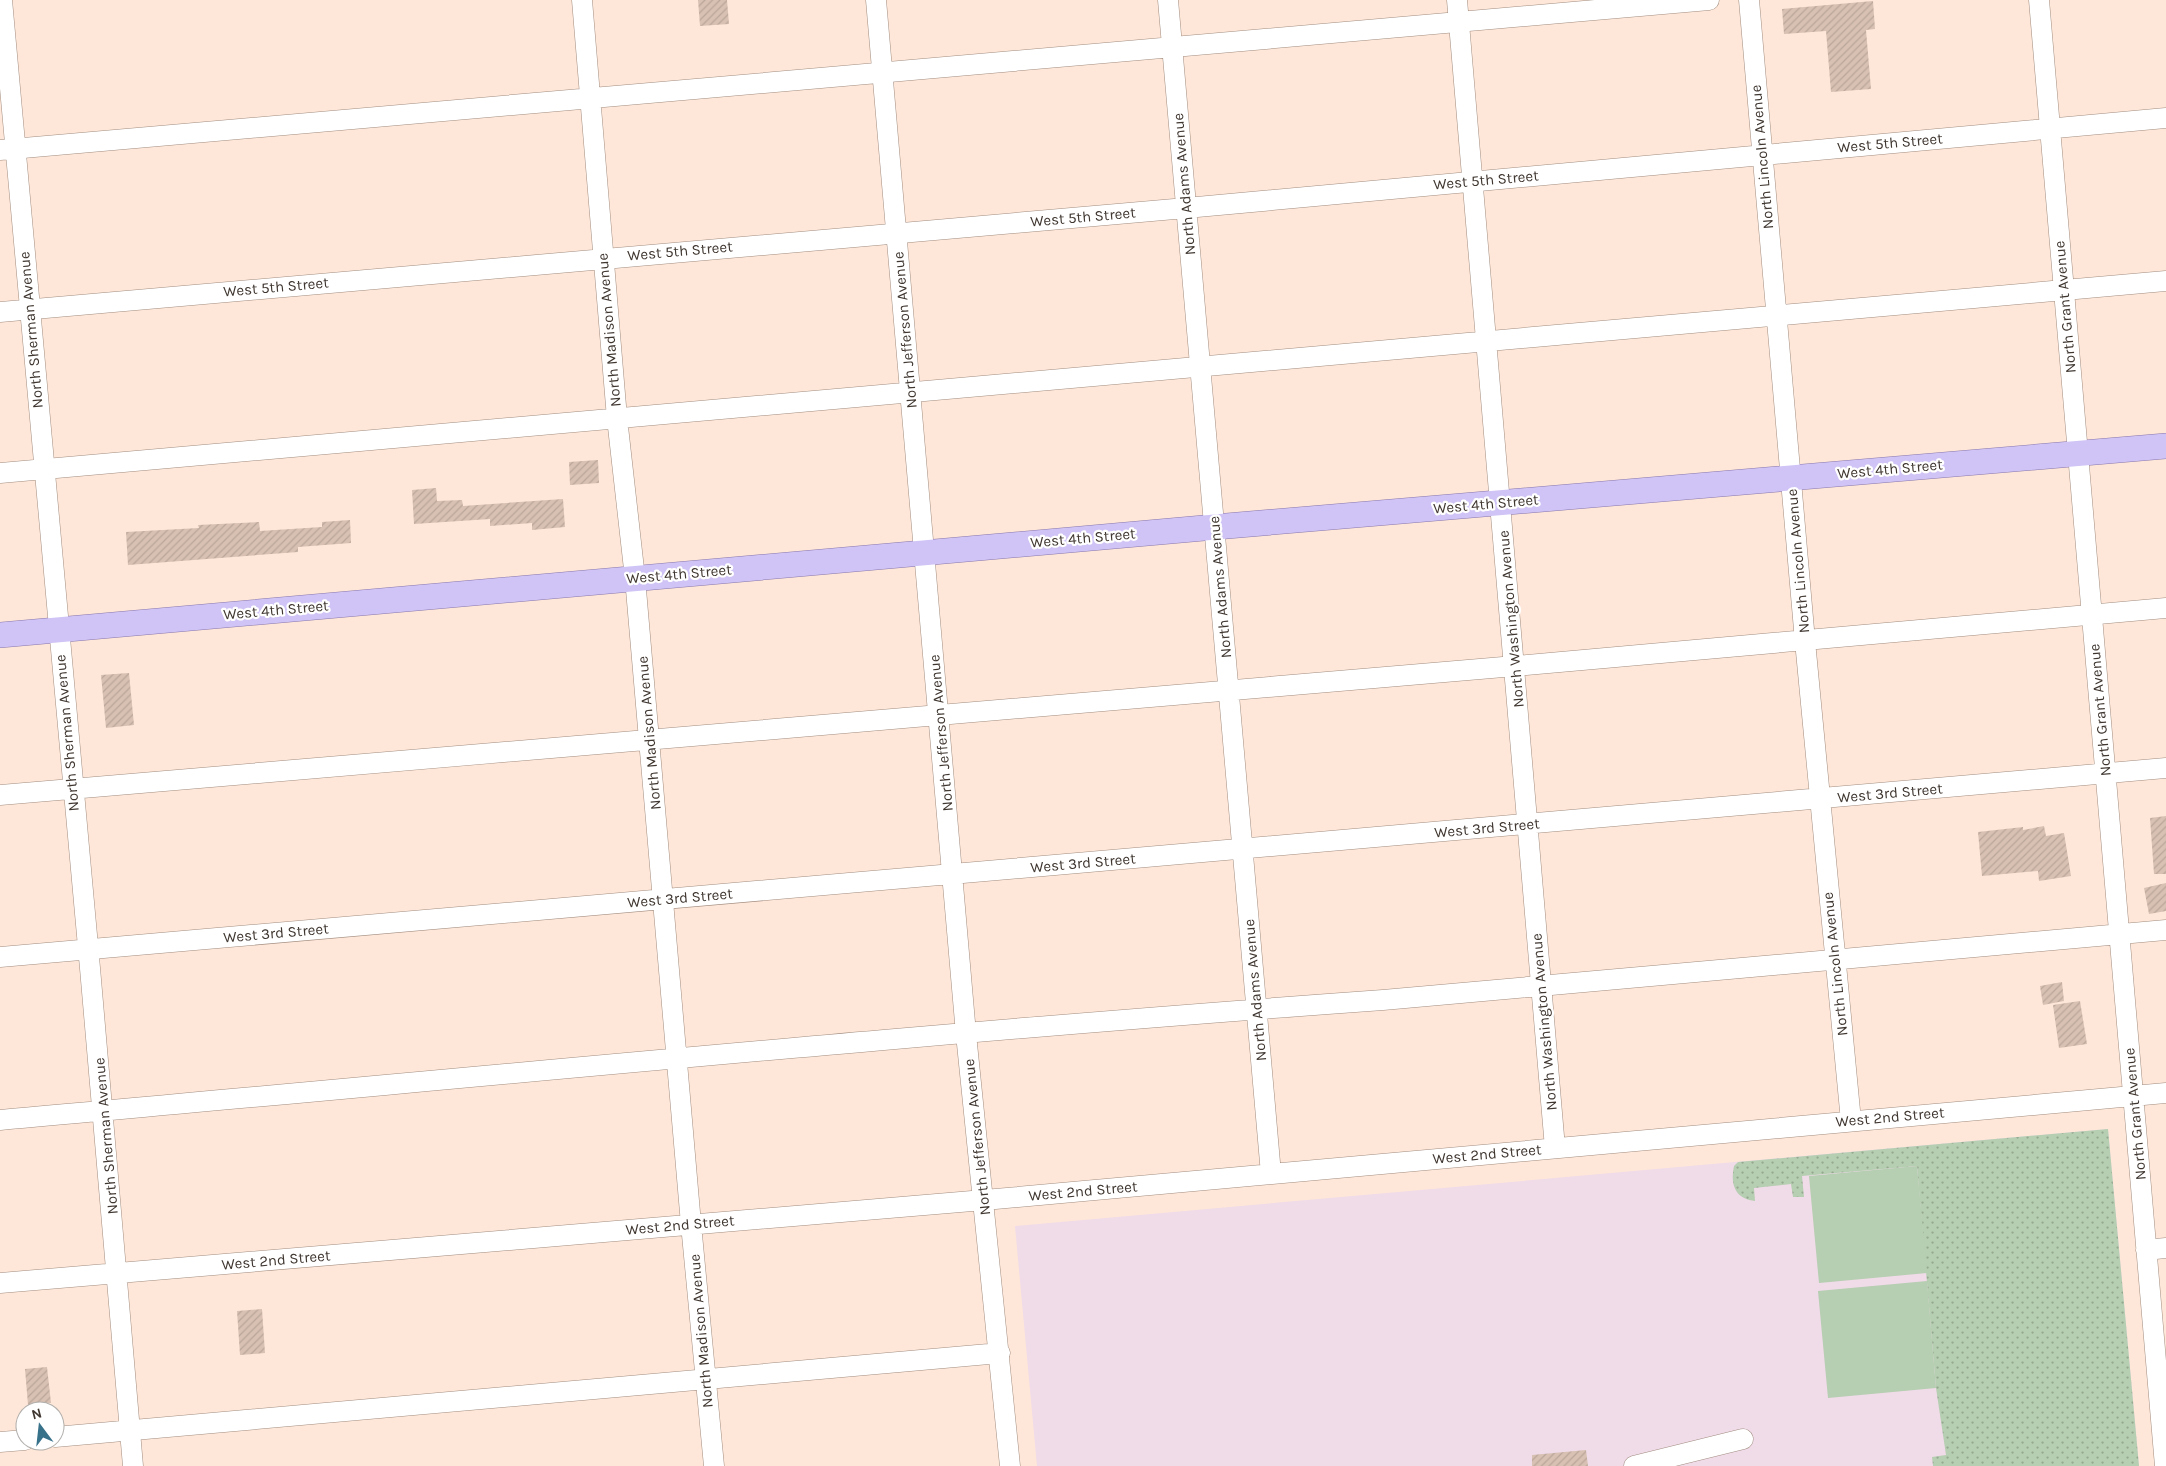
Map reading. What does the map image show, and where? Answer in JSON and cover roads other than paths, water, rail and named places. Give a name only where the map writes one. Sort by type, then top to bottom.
[{"type":"main road","name":"West 4th Street","points":[[0,635],[1215,526],[2166,446]]},
{"type":"street","name":"North Sherman Avenue","points":[[2,0],[7,149],[29,310],[104,1111],[133,1466]]},
{"type":"street","name":"North Madison Avenue","points":[[582,0],[617,418],[635,578],[650,739],[676,1059],[714,1466]]},
{"type":"street","name":"North Jefferson Avenue","points":[[876,0],[940,715],[966,1034],[1000,1353],[1010,1466]]},
{"type":"street","name":"North Adams Avenue","points":[[1168,0],[1271,1174]]},
{"type":"street","name":"North Washington Avenue","points":[[1457,0],[1555,1148]]},
{"type":"street","points":[[7,149],[1709,0]]},
{"type":"street","name":"North Lincoln Avenue","points":[[1749,0],[1819,799],[1851,1121]]},
{"type":"street","name":"North Grant Avenue","points":[[2039,0],[2133,1096],[2156,1249],[2165,1466]]},
{"type":"street","name":"West 5th Street","points":[[0,312],[1186,208],[2166,118]]},
{"type":"street","points":[[0,474],[2166,281]]},
{"type":"street","points":[[0,795],[1805,641],[2166,608]]},
{"type":"street","name":"West 3rd Street","points":[[0,957],[2166,768]]},
{"type":"street","points":[[0,1120],[676,1059],[1256,1009],[1383,1000],[1835,958],[2166,930]]},
{"type":"street","name":"West 2nd Street","points":[[0,1283],[984,1200],[2166,1093]]},
{"type":"street","points":[[65,1436],[1000,1353]]},
{"type":"street","points":[[1634,1466],[1743,1439]]},
{"type":"street","points":[[0,1442],[15,1441]]}]
